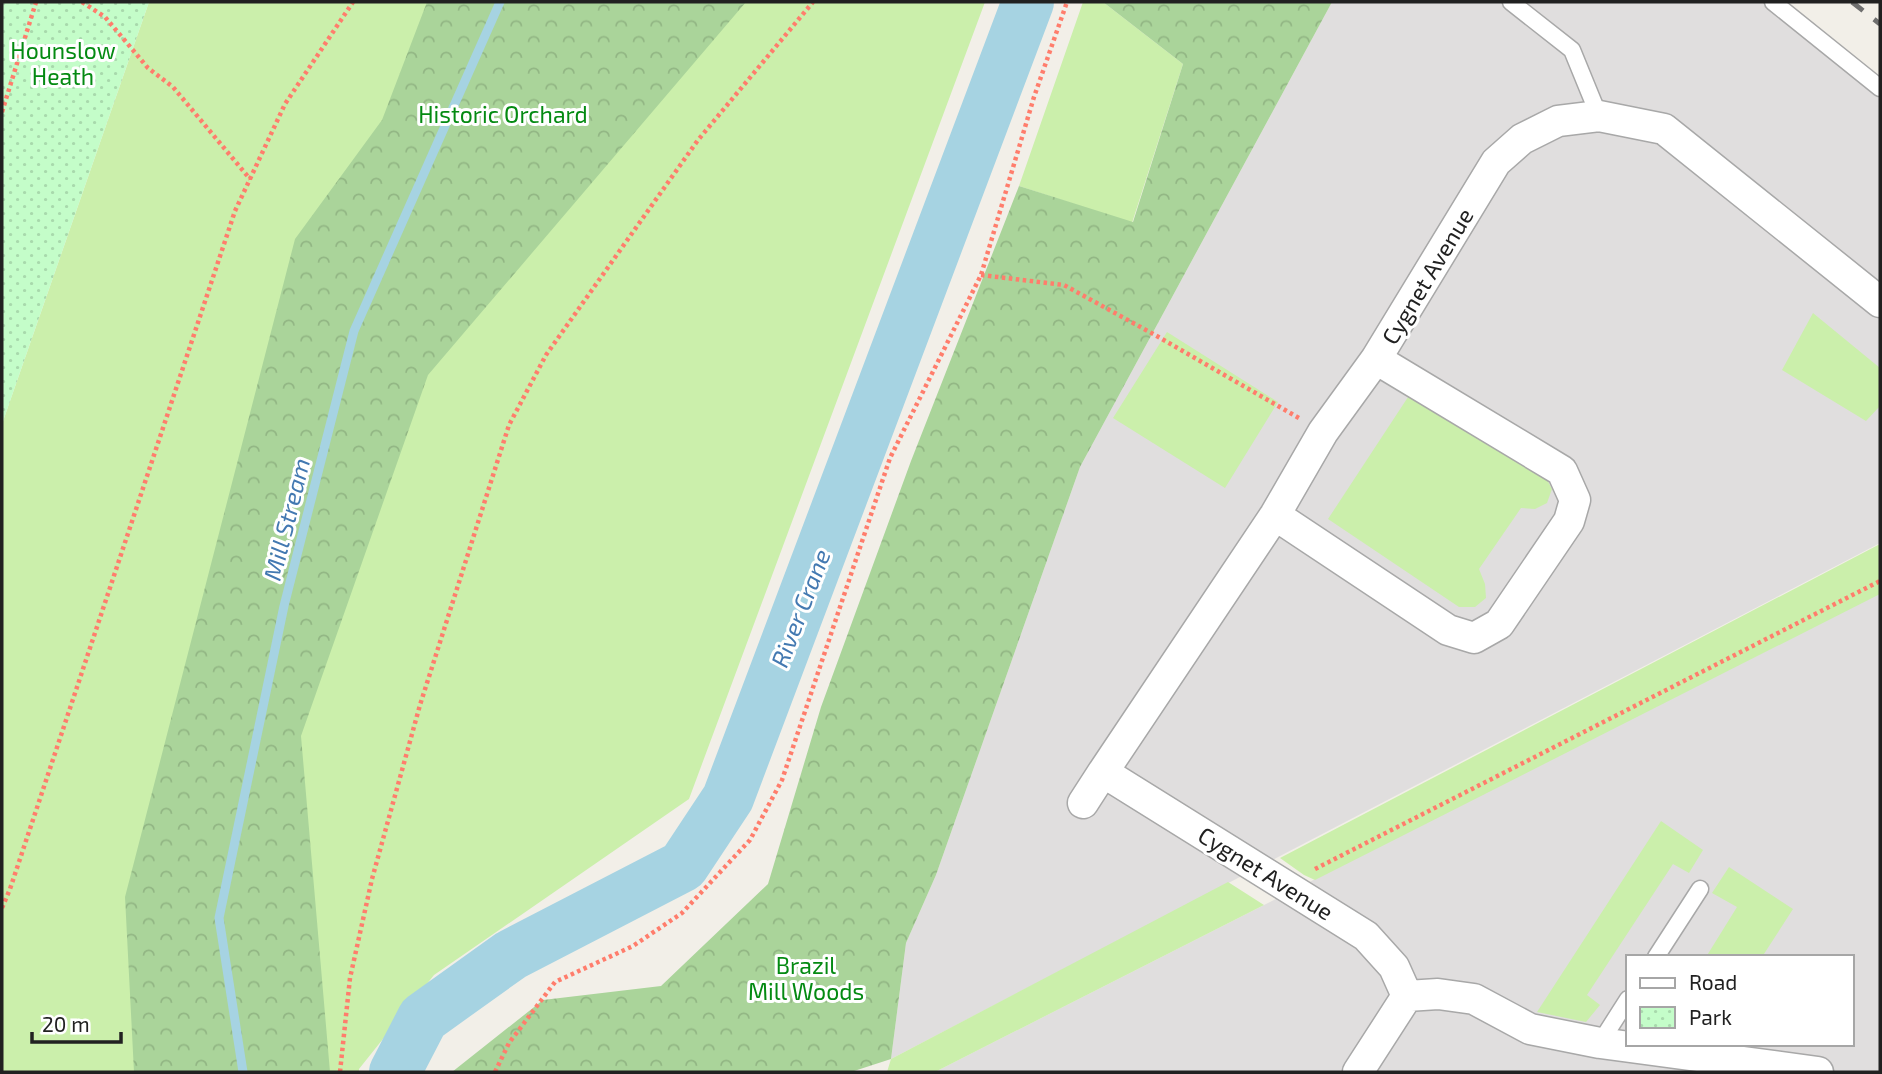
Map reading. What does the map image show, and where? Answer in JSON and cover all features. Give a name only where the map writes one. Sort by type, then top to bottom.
[{"type":"street","name":"Cygnet Avenue","points":[[1083,803],[1275,515],[1323,432],[1376,359],[1496,162],[1522,139],[1558,121],[1599,116],[1664,129],[1880,302]]},
{"type":"street","points":[[1275,515],[1448,630],[1474,638],[1499,624],[1569,521],[1575,499],[1562,471],[1376,359]]},
{"type":"street","name":"Cygnet Avenue","points":[[1103,772],[1366,936],[1394,967],[1407,996]]},
{"type":"street","points":[[1358,1072],[1407,996],[1438,994],[1474,999],[1530,1029],[1600,1043],[1818,1072]]},
{"type":"lane","points":[[1511,2],[1572,50],[1599,116]]},
{"type":"lane","points":[[1773,2],[1880,88]]},
{"type":"lane","points":[[1657,955],[1700,889]]},
{"type":"lane","points":[[1600,1043],[1626,1002]]},
{"type":"path","points":[[2,112],[36,2]]},
{"type":"path","points":[[82,2],[106,17],[148,68],[173,87],[250,179]]},
{"type":"path","points":[[2,908],[235,211],[285,104],[353,2]]},
{"type":"path","points":[[340,1072],[349,978],[372,879],[420,705],[509,425],[546,355],[690,152],[813,2]]},
{"type":"path","points":[[495,1072],[509,1043],[555,982],[633,946],[682,913],[750,840],[782,780],[890,458],[981,275],[1034,97],[1067,2]]},
{"type":"path","points":[[981,275],[1064,285],[1323,432]]},
{"type":"path","points":[[1287,886],[1880,581]]},
{"type":"shaded area","points":[[1332,2],[1785,2],[1880,79],[1880,543],[891,1059],[906,943],[936,875],[1080,467]]},
{"type":"shaded area","points":[[1880,593],[1880,1072],[935,1072]]},
{"type":"green space","name":"Hounslow Heath","points":[[2,2],[149,2],[2,424]]},
{"type":"green space","points":[[149,2],[985,2],[689,799],[434,975],[359,1072],[2,1072],[2,424]]},
{"type":"green space","name":"Historic Orchard","points":[[427,2],[746,2],[428,375],[301,736],[330,1072],[134,1072],[125,897],[295,239],[382,120]]},
{"type":"green space","points":[[1083,2],[1103,2],[1183,64],[1132,223],[1019,186]]},
{"type":"green space","name":"Brazil Mill Woods","points":[[1103,2],[1332,2],[1080,467],[936,875],[906,943],[891,1059],[851,1072],[452,1072],[543,1000],[661,986],[768,884],[821,707],[911,461],[1019,186],[1133,222],[1183,64]]},
{"type":"green space","points":[[1813,313],[1880,368],[1880,406],[1866,421],[1782,370]]},
{"type":"green space","points":[[1167,332],[1278,402],[1225,488],[1113,418]]},
{"type":"green space","points":[[1412,391],[1545,476],[1552,489],[1547,503],[1535,509],[1521,508],[1479,569],[1485,584],[1486,598],[1475,607],[1459,607],[1328,519]]},
{"type":"green space","points":[[1880,544],[1880,594],[1315,880],[1280,858]]},
{"type":"green space","points":[[1661,821],[1703,850],[1689,873],[1673,864],[1587,995],[1600,1005],[1586,1022],[1537,1012]]},
{"type":"green space","points":[[1729,867],[1793,909],[1763,955],[1707,955],[1737,907],[1712,893]]},
{"type":"green space","points":[[1228,882],[1264,905],[935,1072],[887,1072],[891,1059]]},
{"type":"waterway","name":"Mill Stream","points":[[243,1072],[219,918],[284,606],[354,331],[500,2]]},
{"type":"waterway","name":"River Crane","points":[[395,1072],[423,1018],[511,955],[683,866],[728,798],[1028,2]]},
{"type":"railway","points":[[1852,2],[1880,24]]}]
